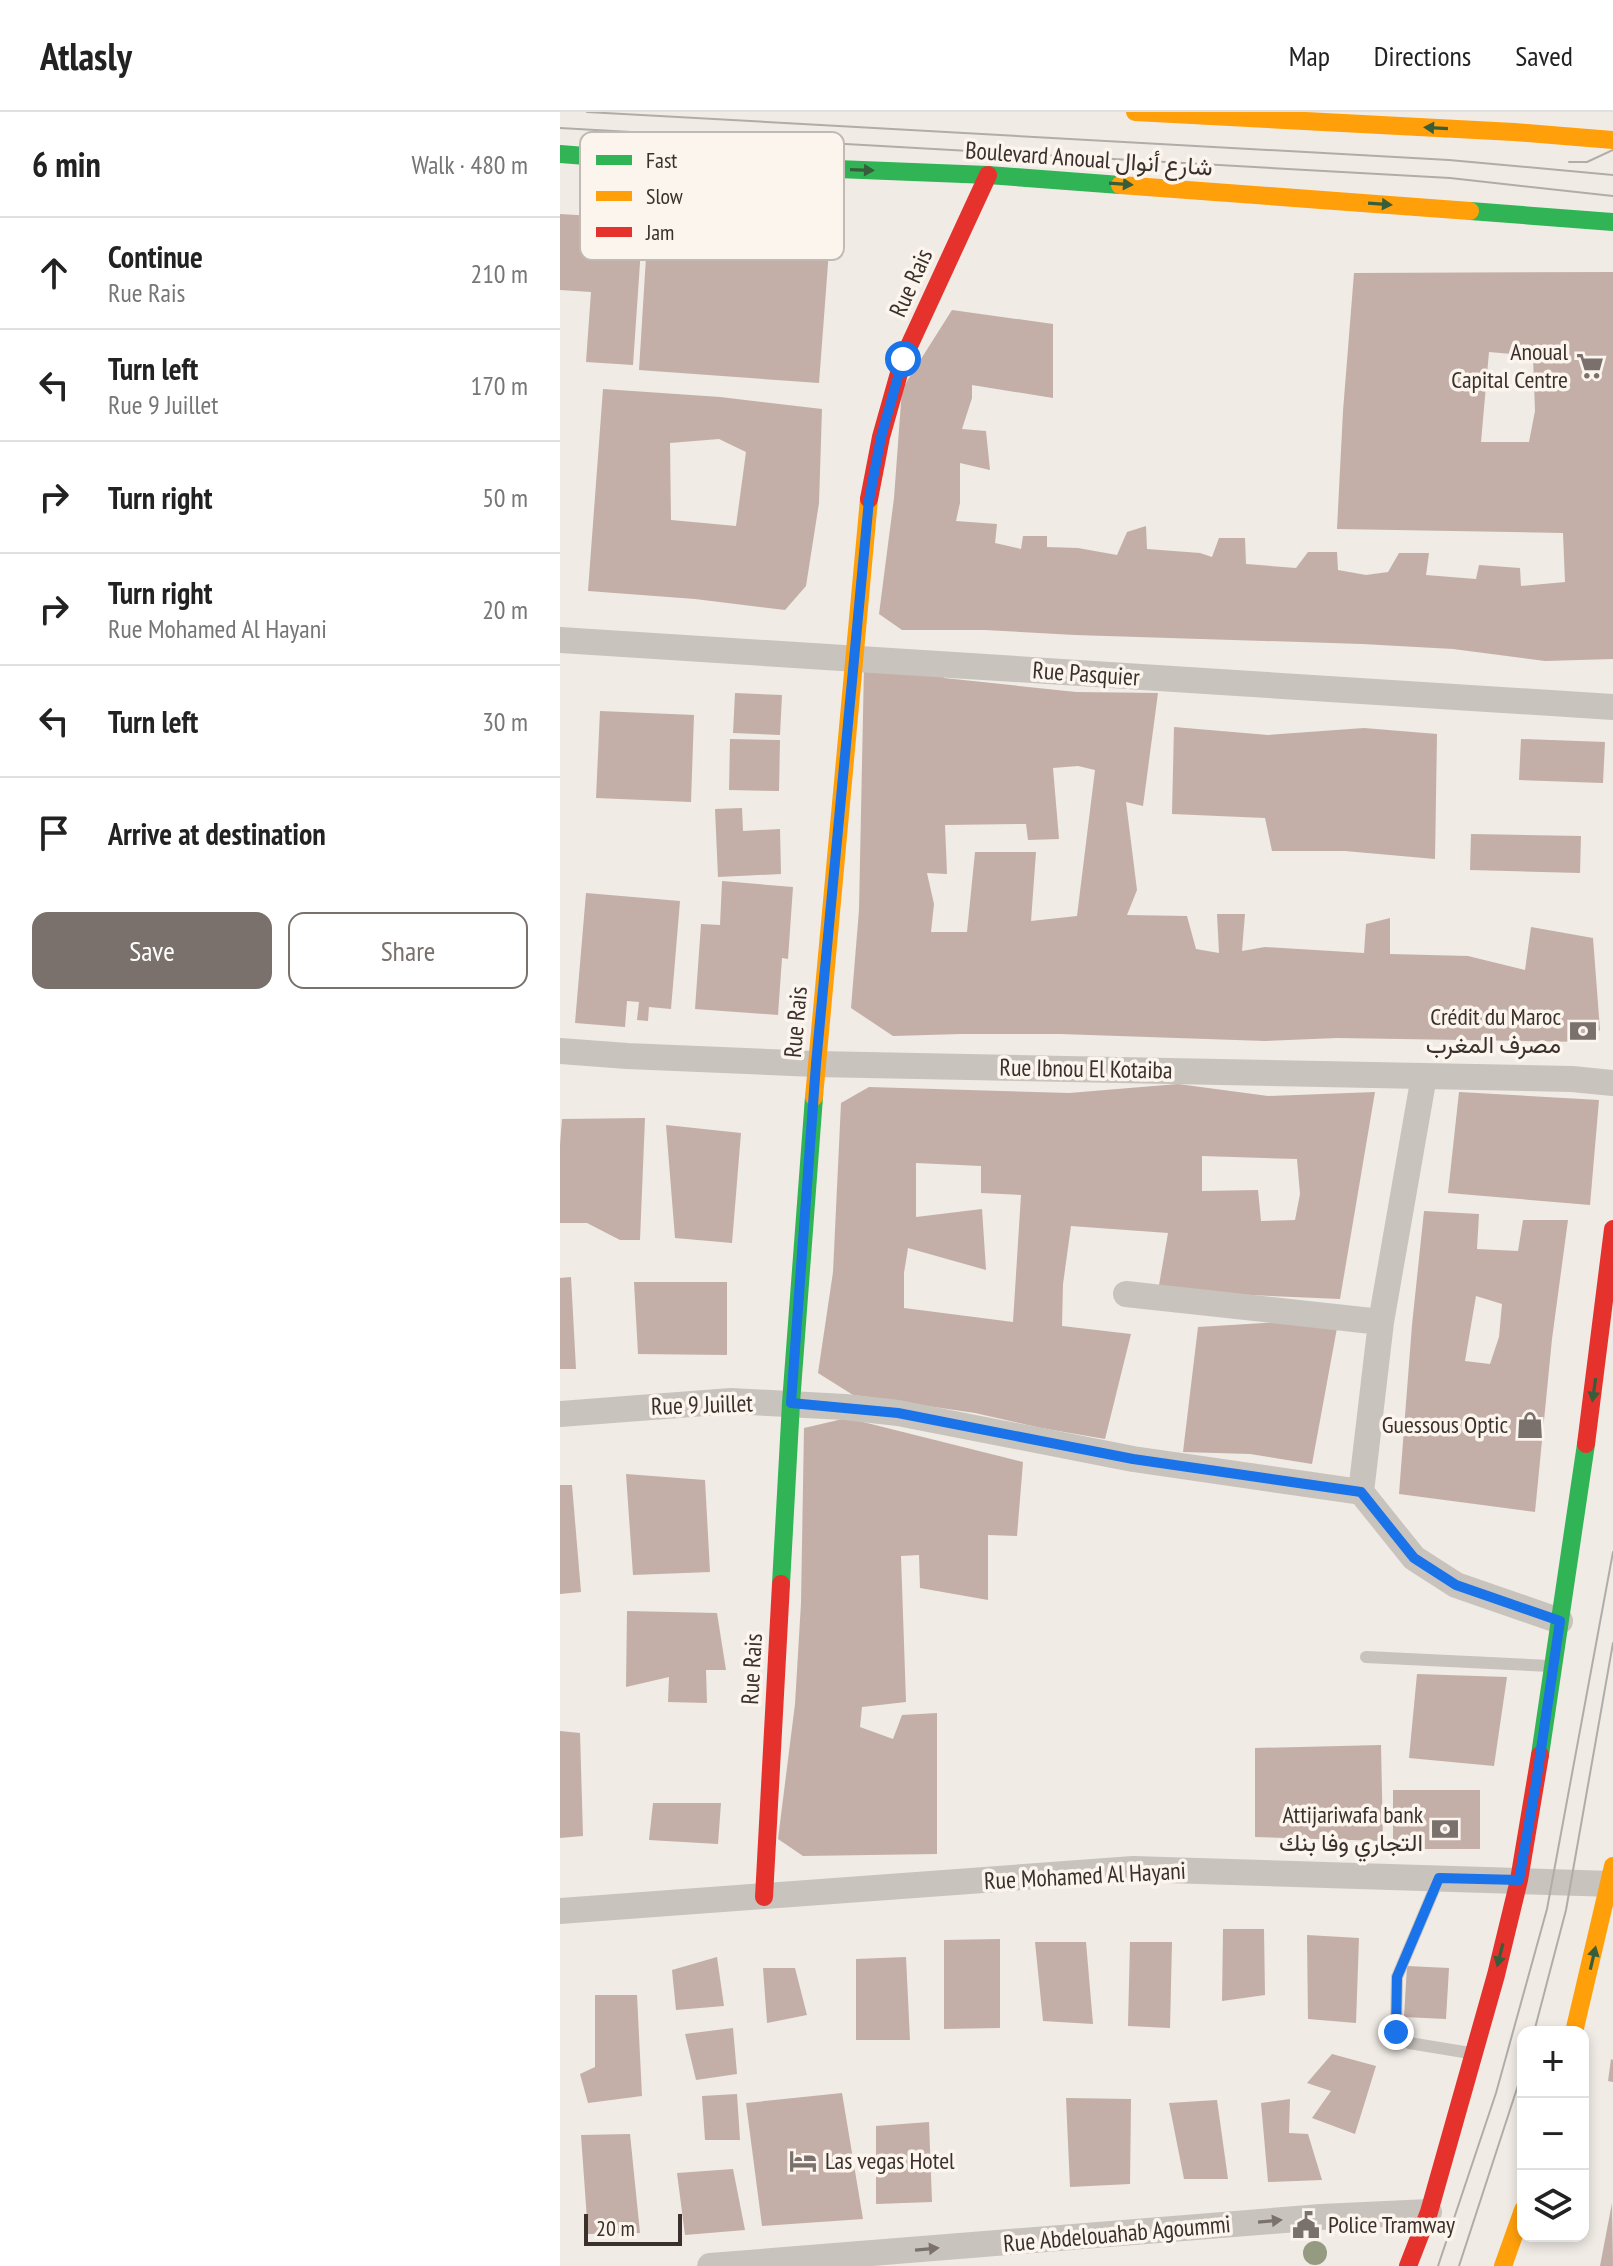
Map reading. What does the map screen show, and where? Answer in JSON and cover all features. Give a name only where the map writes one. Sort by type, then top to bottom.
[{"type":"main road","name":"Boulevard Anoual شارع أنوال","points":[[1135,112],[1613,140]]},
{"type":"main road","points":[[1514,132],[1613,123]]},
{"type":"main road","name":"Boulevard Anoual شارع أنوال","points":[[560,154],[580,156]]},
{"type":"main road","name":"Boulevard Anoual شارع أنوال","points":[[844,169],[988,175],[1613,222]]},
{"type":"main road","name":"Rue Rais","points":[[764,1897],[791,1403],[816,1064],[869,500],[891,398],[903,359],[988,175]]},
{"type":"main road","points":[[1408,2266],[1429,2212],[1519,1880],[1595,1386],[1613,1229]]},
{"type":"main road","points":[[1575,2026],[1612,1878]]},
{"type":"main road","points":[[1503,2266],[1517,2227]]},
{"type":"street","name":"Rue Pasquier","points":[[560,640],[1613,707]]},
{"type":"street","name":"Rue Ibnou El Kotaiba","points":[[560,1051],[816,1064],[1572,1079],[1613,1083]]},
{"type":"street","points":[[1424,1076],[1381,1322],[1361,1492],[1414,1558],[1456,1585],[1560,1621]]},
{"type":"street","points":[[1126,1294],[1381,1322]]},
{"type":"street","name":"Rue 9 Juillet","points":[[560,1414],[731,1401],[898,1413],[1133,1459],[1361,1492]]},
{"type":"street","name":"Rue Mohamed Al Hayani","points":[[560,1911],[1133,1869],[1519,1880],[1612,1878]]},
{"type":"street","name":"Rue Abdelouahab Agoummi","points":[[710,2266],[1321,2217],[1429,2212]]},
{"type":"lane","points":[[1366,1657],[1553,1666]]},
{"type":"lane","points":[[1439,1878],[1397,1977],[1396,2032],[1409,2043],[1473,2054]]},
{"type":"building","points":[[560,214],[580,215],[580,260],[640,260],[633,365],[586,362],[591,292],[560,290]]},
{"type":"building","points":[[646,260],[828,260],[819,383],[639,370]]},
{"type":"building","points":[[1613,272],[1613,659],[1545,661],[1453,649],[1362,644],[985,630],[902,630],[879,614],[894,498],[902,389],[952,310],[1053,324],[1053,398],[972,385],[972,398],[962,429],[986,431],[990,470],[960,463],[960,503],[956,521],[997,524],[995,543],[1021,549],[1023,536],[1047,536],[1047,547],[1078,548],[1117,555],[1127,532],[1146,526],[1147,549],[1200,553],[1212,557],[1219,538],[1245,538],[1246,564],[1296,568],[1308,552],[1337,552],[1338,570],[1366,575],[1388,572],[1399,553],[1429,553],[1426,575],[1476,579],[1479,565],[1520,568],[1521,586],[1565,582],[1563,533],[1337,529],[1354,273]],"holes":[[[1489,352],[1533,356],[1535,411],[1529,442],[1481,442]]]},
{"type":"building","points":[[603,389],[720,397],[822,409],[819,503],[806,586],[785,610],[588,591]],"holes":[[[719,439],[746,452],[736,526],[671,520],[670,443]]]},
{"type":"building","points":[[864,666],[942,670],[944,678],[1076,692],[1158,693],[1143,806],[1126,802],[1137,890],[1127,915],[1187,916],[1196,949],[1219,953],[1217,914],[1245,914],[1242,951],[1265,947],[1364,953],[1366,924],[1390,918],[1390,954],[1468,956],[1525,970],[1531,927],[1593,938],[1600,1030],[1586,1042],[1337,1038],[1265,1041],[1060,1034],[893,1036],[851,1008],[859,910]],"holes":[[[1078,766],[1095,770],[1077,916],[1031,921],[1036,852],[975,852],[967,932],[931,932],[934,904],[927,873],[947,874],[945,825],[1026,824],[1028,840],[1059,839],[1053,768]]]},
{"type":"building","points":[[735,693],[782,695],[780,735],[733,733]]},
{"type":"building","points":[[600,711],[694,715],[691,802],[596,798]]},
{"type":"building","points":[[1174,727],[1268,735],[1364,728],[1437,734],[1435,859],[1345,851],[1272,851],[1265,818],[1172,814]]},
{"type":"building","points":[[730,739],[780,740],[779,791],[729,790]]},
{"type":"building","points":[[1521,739],[1605,742],[1603,783],[1519,780]]},
{"type":"building","points":[[742,808],[743,831],[780,829],[781,874],[718,877],[715,809]]},
{"type":"building","points":[[1471,834],[1581,836],[1580,873],[1470,870]]},
{"type":"building","points":[[722,881],[793,887],[788,959],[782,958],[778,1015],[695,1009],[701,924],[720,925]]},
{"type":"building","points":[[586,893],[680,901],[671,1009],[649,1007],[648,1021],[637,1020],[639,1002],[627,1001],[625,1027],[575,1023]]},
{"type":"building","points":[[1178,1084],[1268,1096],[1375,1092],[1340,1299],[1158,1291],[1168,1233],[1071,1226],[1063,1284],[1062,1326],[1131,1334],[1105,1439],[975,1413],[853,1395],[818,1373],[833,1272],[841,1103],[869,1087],[1069,1093]],"holes":[[[1202,1156],[1297,1159],[1300,1194],[1295,1220],[1261,1221],[1258,1190],[1202,1191]],[[916,1163],[981,1166],[981,1193],[1021,1195],[1013,1322],[904,1308],[908,1248],[986,1270],[982,1209],[916,1217]]]},
{"type":"building","points":[[1459,1092],[1599,1100],[1590,1205],[1448,1193]]},
{"type":"building","points":[[645,1118],[640,1240],[620,1240],[587,1223],[560,1223],[562,1119]]},
{"type":"building","points":[[666,1125],[741,1133],[732,1243],[675,1238]]},
{"type":"building","points":[[1424,1211],[1479,1214],[1477,1249],[1518,1251],[1523,1220],[1568,1220],[1552,1339],[1535,1512],[1399,1494]],"holes":[[[1476,1296],[1502,1304],[1499,1337],[1490,1364],[1465,1361]]]},
{"type":"building","points":[[571,1277],[576,1369],[560,1369],[560,1278]]},
{"type":"building","points":[[634,1282],[727,1282],[727,1355],[638,1354]]},
{"type":"building","points":[[1278,1322],[1337,1328],[1312,1464],[1250,1454],[1183,1452],[1198,1327]]},
{"type":"building","points":[[847,1418],[1023,1462],[1017,1536],[988,1535],[988,1600],[920,1588],[919,1555],[901,1556],[906,1702],[862,1707],[860,1727],[893,1739],[902,1715],[937,1713],[937,1854],[803,1856],[778,1839],[795,1704],[801,1603],[804,1428]]},
{"type":"building","points":[[626,1474],[705,1480],[710,1572],[633,1575]]},
{"type":"building","points":[[560,1485],[572,1485],[581,1592],[560,1594]]},
{"type":"building","points":[[627,1611],[717,1613],[726,1670],[706,1670],[707,1703],[668,1702],[669,1677],[626,1687]]},
{"type":"building","points":[[1417,1674],[1507,1677],[1494,1766],[1409,1758]]},
{"type":"building","points":[[560,1731],[580,1733],[583,1836],[560,1838]]},
{"type":"building","points":[[1381,1745],[1383,1841],[1255,1837],[1255,1748]]},
{"type":"building","points":[[1393,1790],[1480,1790],[1480,1849],[1393,1849]]},
{"type":"building","points":[[653,1803],[721,1803],[718,1844],[649,1840]]},
{"type":"building","points":[[1223,1929],[1264,1929],[1265,1995],[1222,2001]]},
{"type":"building","points":[[1307,1935],[1359,1938],[1356,2023],[1308,2019]]},
{"type":"building","points":[[1000,1939],[1000,2028],[944,2029],[944,1940]]},
{"type":"building","points":[[1035,1942],[1086,1942],[1093,2024],[1043,2021]]},
{"type":"building","points":[[1130,1942],[1172,1942],[1170,2028],[1128,2026]]},
{"type":"building","points":[[717,1957],[724,2006],[676,2010],[672,1970]]},
{"type":"building","points":[[906,1957],[910,2040],[856,2040],[856,1959]]},
{"type":"building","points":[[1407,1966],[1449,1968],[1446,2019],[1404,2017]]},
{"type":"building","points":[[763,1968],[795,1968],[807,2015],[767,2023]]},
{"type":"building","points":[[595,1995],[637,1995],[642,2096],[588,2103],[580,2074],[595,2067]]},
{"type":"building","points":[[733,2028],[737,2074],[696,2080],[685,2034]]},
{"type":"building","points":[[1332,2054],[1376,2066],[1355,2134],[1312,2118],[1331,2091],[1307,2083]]},
{"type":"building","points":[[1613,2060],[1613,2082],[1608,2081]]},
{"type":"building","name":"Las vegas Hotel","points":[[842,2093],[863,2219],[762,2226],[746,2103]]},
{"type":"building","points":[[737,2094],[740,2140],[705,2140],[702,2096]]},
{"type":"building","points":[[1066,2098],[1131,2099],[1130,2184],[1070,2187]]},
{"type":"building","points":[[1290,2099],[1289,2133],[1308,2134],[1322,2180],[1268,2182],[1261,2103]]},
{"type":"building","points":[[1217,2100],[1228,2179],[1184,2179],[1169,2103]]},
{"type":"building","points":[[929,2122],[932,2202],[876,2204],[876,2126]]},
{"type":"building","points":[[630,2134],[640,2233],[588,2234],[581,2135]]},
{"type":"building","points":[[733,2169],[745,2230],[685,2235],[677,2173]]},
{"type":"building","points":[[1612,2203],[1613,2266],[1600,2266]]},
{"type":"tram line","points":[[587,112],[1449,160],[1613,175]]},
{"type":"tram line","points":[[560,128],[631,132]]},
{"type":"tram line","points":[[844,144],[1450,178],[1613,196]]},
{"type":"tram line","points":[[1569,162],[1587,162],[1613,150]]},
{"type":"tram line","points":[[1438,2266],[1496,2093],[1547,1909],[1613,1552]]},
{"type":"tram line","points":[[1536,2026],[1566,1910],[1613,1643]]},
{"type":"tram line","points":[[1459,2266],[1517,2088]]},
{"type":"traffic: fast","points":[[560,154],[580,156]]},
{"type":"traffic: fast","points":[[844,169],[988,175],[1120,185]]},
{"type":"traffic: fast","points":[[1470,211],[1613,222]]},
{"type":"traffic: fast","points":[[781,1584],[814,1097]]},
{"type":"traffic: fast","points":[[1540,1755],[1586,1444]]},
{"type":"traffic: slow","points":[[1135,112],[1613,140]]},
{"type":"traffic: slow","points":[[1120,185],[1470,211]]},
{"type":"traffic: slow","points":[[814,1097],[869,499]]},
{"type":"traffic: slow","points":[[1575,2026],[1613,1866]]},
{"type":"traffic: slow","points":[[1503,2266],[1517,2227]]},
{"type":"traffic: jam","points":[[869,499],[881,437],[903,359],[988,175]]},
{"type":"traffic: jam","points":[[1586,1444],[1613,1229]]},
{"type":"traffic: jam","points":[[764,1897],[781,1584]]},
{"type":"traffic: jam","points":[[1408,2266],[1429,2212],[1496,1975],[1519,1880],[1540,1755]]},
{"type":"place","name":"Anoual Capital Centre","points":[[1590,366]]},
{"type":"place","name":"Crédit du Maroc مصرف المغرب","points":[[1583,1031]]},
{"type":"place","name":"Guessous Optic","points":[[1530,1425]]},
{"type":"place","name":"Attijariwafa bank التجاري وفا بنك","points":[[1445,1829]]},
{"type":"place","name":"Las vegas Hotel","points":[[803,2161]]},
{"type":"place","name":"Police Tramway","points":[[1306,2225]]},
{"type":"route","points":[[903,359],[881,437],[869,500],[816,1064],[791,1403],[898,1413],[1133,1459],[1361,1492],[1414,1558],[1456,1585],[1560,1621],[1519,1880],[1439,1878],[1397,1977],[1396,2032]]}]
